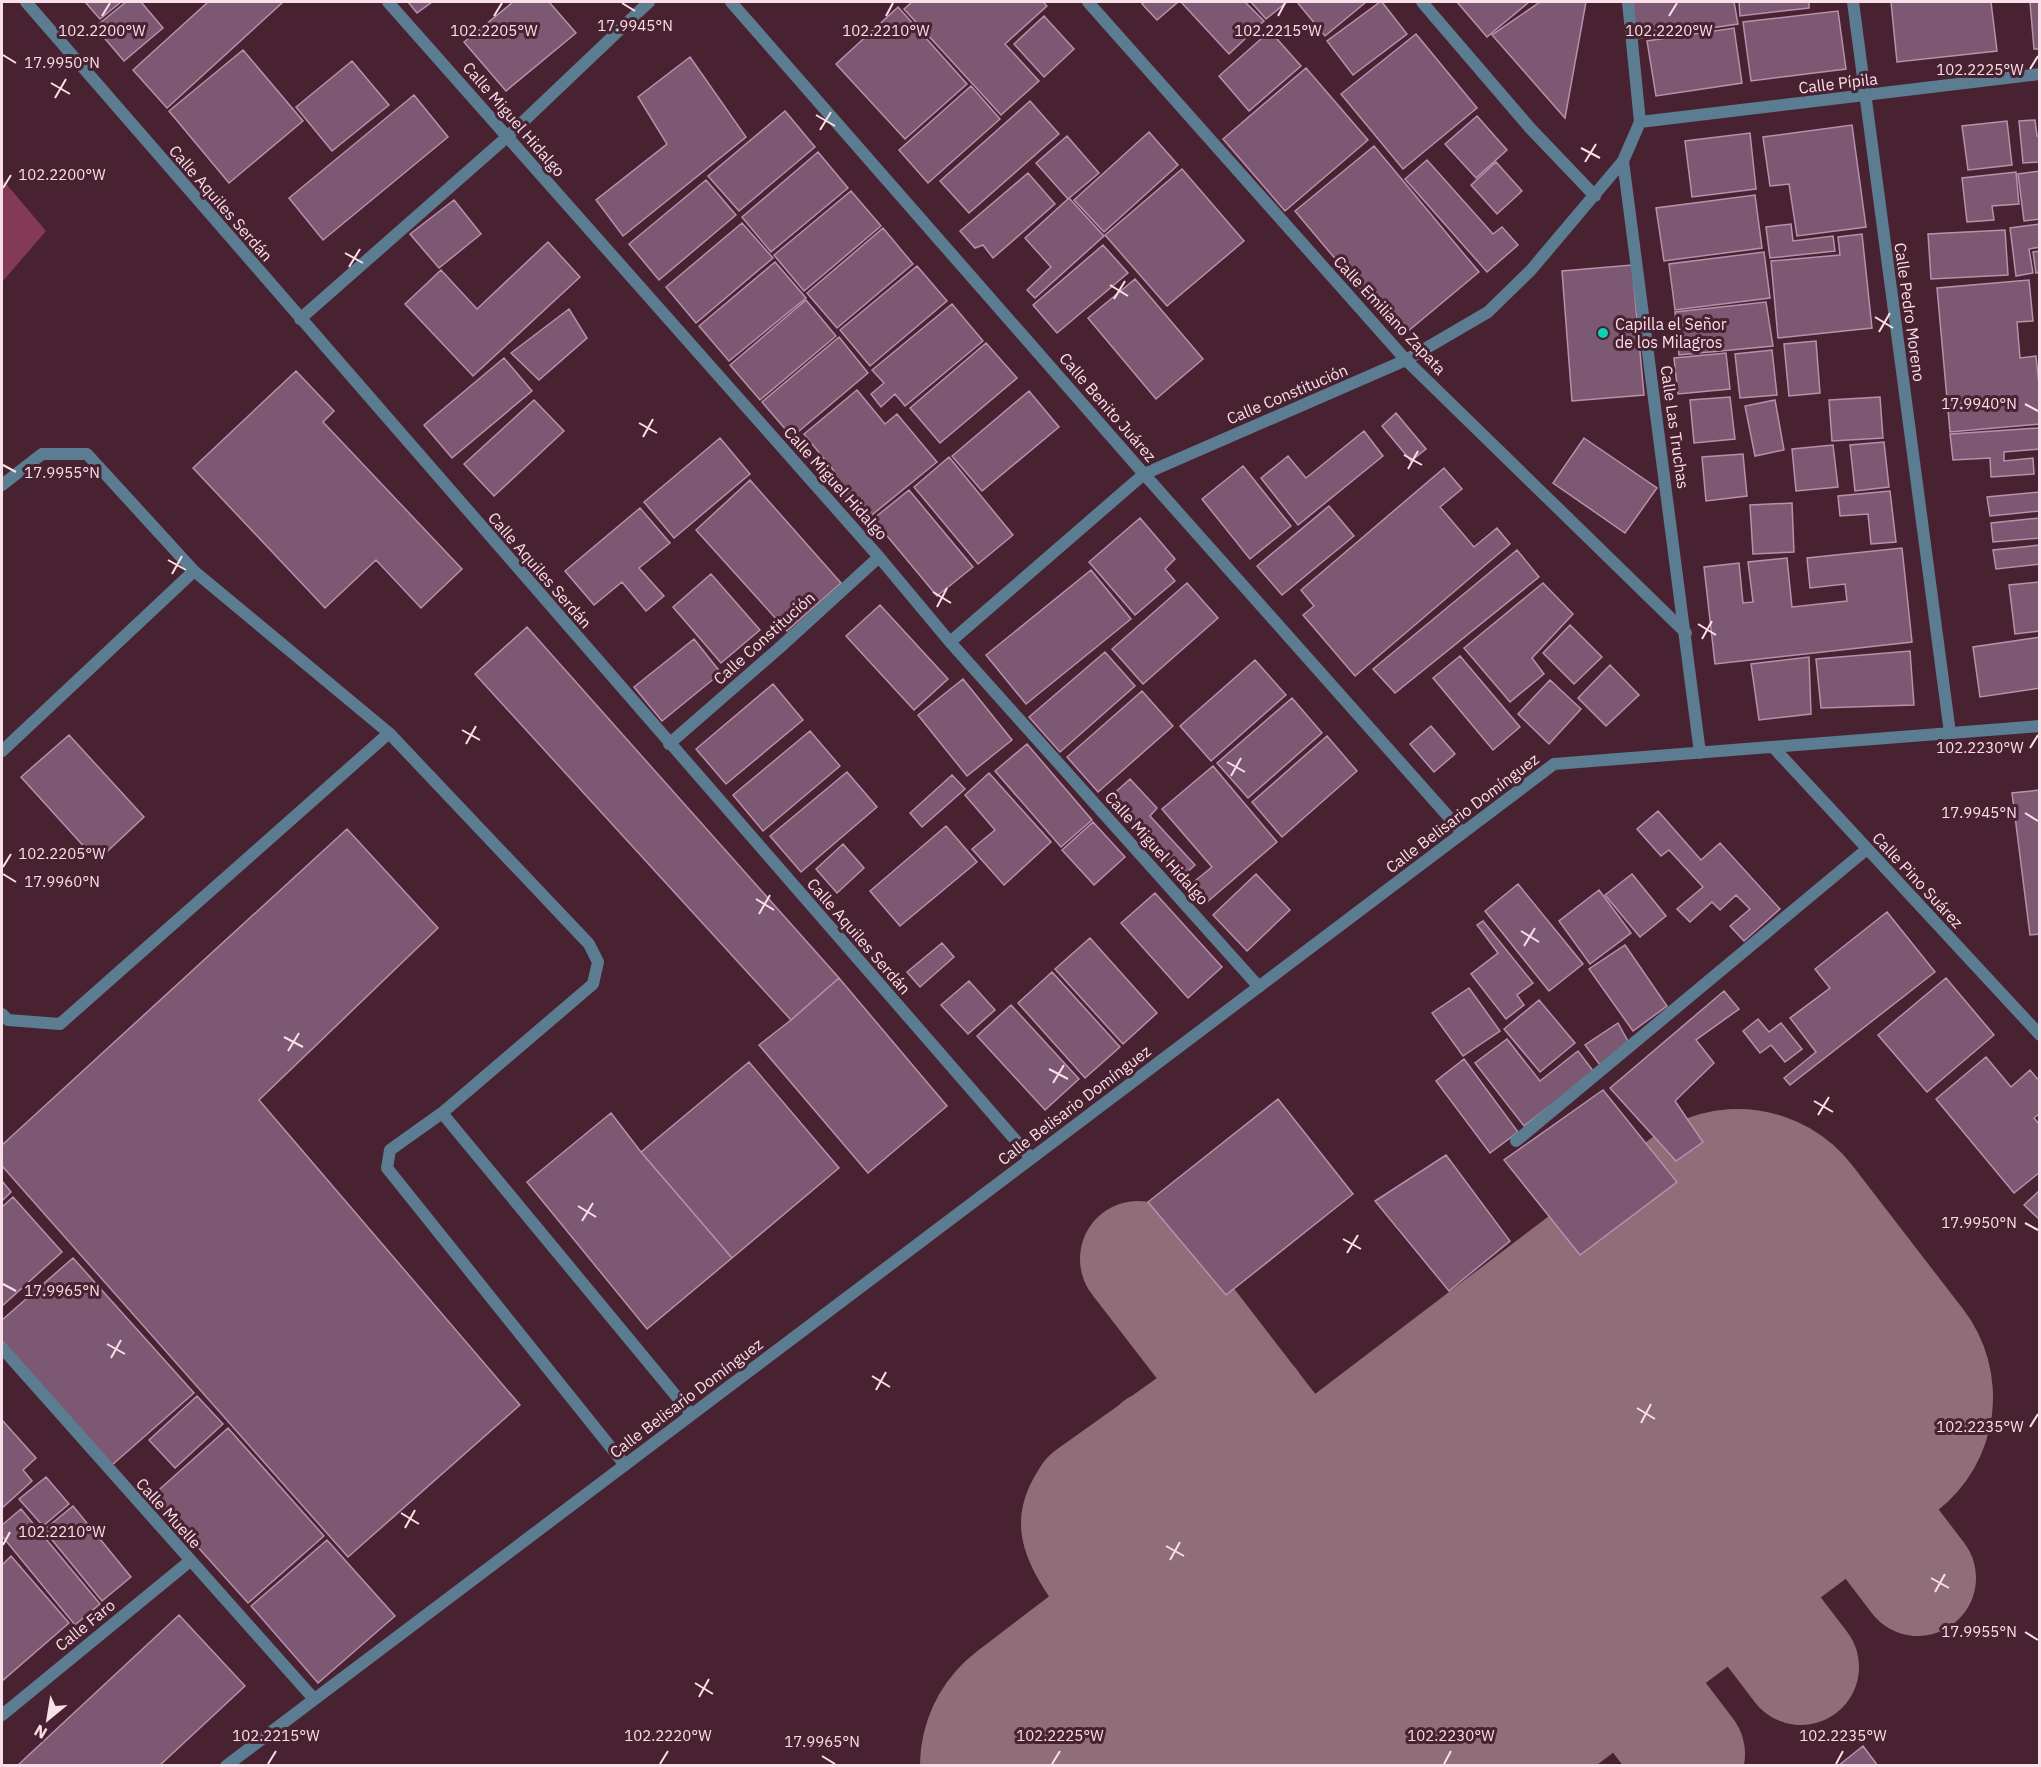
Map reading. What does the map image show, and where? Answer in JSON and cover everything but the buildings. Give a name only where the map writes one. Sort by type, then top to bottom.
[{"type":"street","name":"Calle Aquiles Serdán","points":[[26,2],[1031,1158]]},
{"type":"street","name":"Calle Miguel Hidalgo","points":[[388,2],[879,557],[950,642],[1259,987]]},
{"type":"street","points":[[300,319],[507,137],[650,2]]},
{"type":"street","name":"Calle Benito Juárez","points":[[730,2],[1463,833]]},
{"type":"street","name":"Calle Emiliano Zapata","points":[[1088,2],[1406,360],[1686,633]]},
{"type":"street","points":[[1422,2],[1530,128],[1595,196]]},
{"type":"street","points":[[1623,161],[1640,122],[1628,2]]},
{"type":"street","name":"Calle Pedro Moreno","points":[[1853,2],[1950,733]]},
{"type":"street","name":"Calle Pípila","points":[[1640,122],[2040,74]]},
{"type":"street","name":"Calle Constitución","points":[[950,642],[1144,474],[1406,360],[1488,312],[1531,270],[1623,161]]},
{"type":"street","name":"Calle Las Truchas","points":[[1623,161],[1700,753]]},
{"type":"street","points":[[2,485],[42,454],[87,454],[194,571],[389,733],[589,944],[597,962],[593,984],[442,1113],[390,1150],[387,1168],[625,1465]]},
{"type":"street","name":"Calle Constitución","points":[[669,744],[879,557]]},
{"type":"street","points":[[2,751],[194,571]]},
{"type":"street","name":"Calle Belisario Domínguez","points":[[226,1766],[1554,764],[2040,726]]},
{"type":"street","points":[[2,1014],[8,1020],[60,1024],[389,733]]},
{"type":"street","name":"Calle Pino Suárez","points":[[1773,747],[2040,1035]]},
{"type":"street","points":[[1516,1141],[1867,849]]},
{"type":"street","points":[[442,1113],[691,1414]]},
{"type":"street","name":"Calle Muelle","points":[[2,1348],[314,1699]]},
{"type":"street","name":"Calle Faro","points":[[2,1715],[190,1561]]},
{"type":"shaded area","points":[[2,179],[46,231],[2,282]]},
{"type":"taxiway","points":[[1138,1259],[1357,1543],[1370,1571],[1375,1598],[1372,1625],[1361,1653]]},
{"type":"taxiway","points":[[1674,1407],[1708,1396],[1734,1393],[1758,1396],[1778,1407],[1805,1430],[1918,1578]]},
{"type":"taxiway","points":[[1112,1587],[1097,1565],[1080,1530],[1080,1516],[1090,1497],[1212,1410],[1228,1403],[1251,1405]]},
{"type":"taxiway","points":[[1159,1447],[1153,1466],[1158,1482],[1193,1529]]},
{"type":"taxiway","points":[[1558,1497],[1577,1487],[1611,1479],[1626,1480],[1656,1493],[1687,1518],[1801,1667]]},
{"type":"taxiway","points":[[1431,1595],[1449,1584],[1468,1577],[1504,1570],[1539,1579],[1556,1589],[1572,1603],[1687,1754]]},
{"type":"runway","points":[[1064,1766],[1738,1253],[1849,1397],[1358,1766]]},
{"type":"place","name":"Capilla el Señor de los Milagros","points":[[1603,333]]}]
